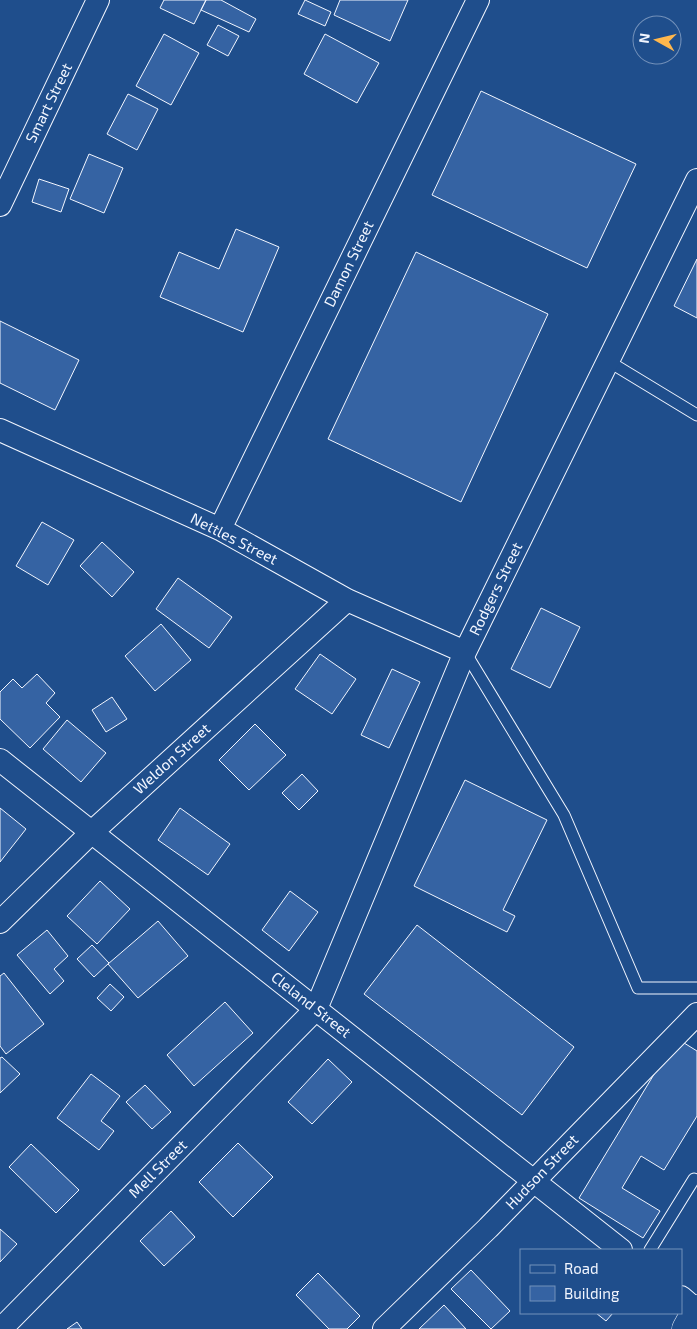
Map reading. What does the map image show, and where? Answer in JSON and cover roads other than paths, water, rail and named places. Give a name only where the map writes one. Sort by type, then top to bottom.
[{"type":"main road","points":[[686,1329],[697,1309]]},
{"type":"street","name":"Smart Street","points":[[0,205],[98,0]]},
{"type":"street","name":"Damon Street","points":[[220,529],[478,0]]},
{"type":"street","name":"Rodgers Street","points":[[316,1009],[465,652],[697,180]]},
{"type":"street","name":"Nettles Street","points":[[0,430],[220,529],[347,600],[465,652]]},
{"type":"street","name":"Weldon Street","points":[[0,922],[92,832],[347,600]]},
{"type":"street","name":"Cleland Street","points":[[0,760],[620,1249]]},
{"type":"street","name":"Mell Street","points":[[1,1329],[316,1009]]},
{"type":"street","name":"Hudson Street","points":[[384,1329],[488,1228],[697,1014]]},
{"type":"street","points":[[682,1298],[697,1309]]},
{"type":"lane","points":[[608,361],[697,415]]},
{"type":"lane","points":[[465,652],[564,815],[638,988],[697,988]]},
{"type":"lane","points":[[651,1249],[696,1178]]}]
